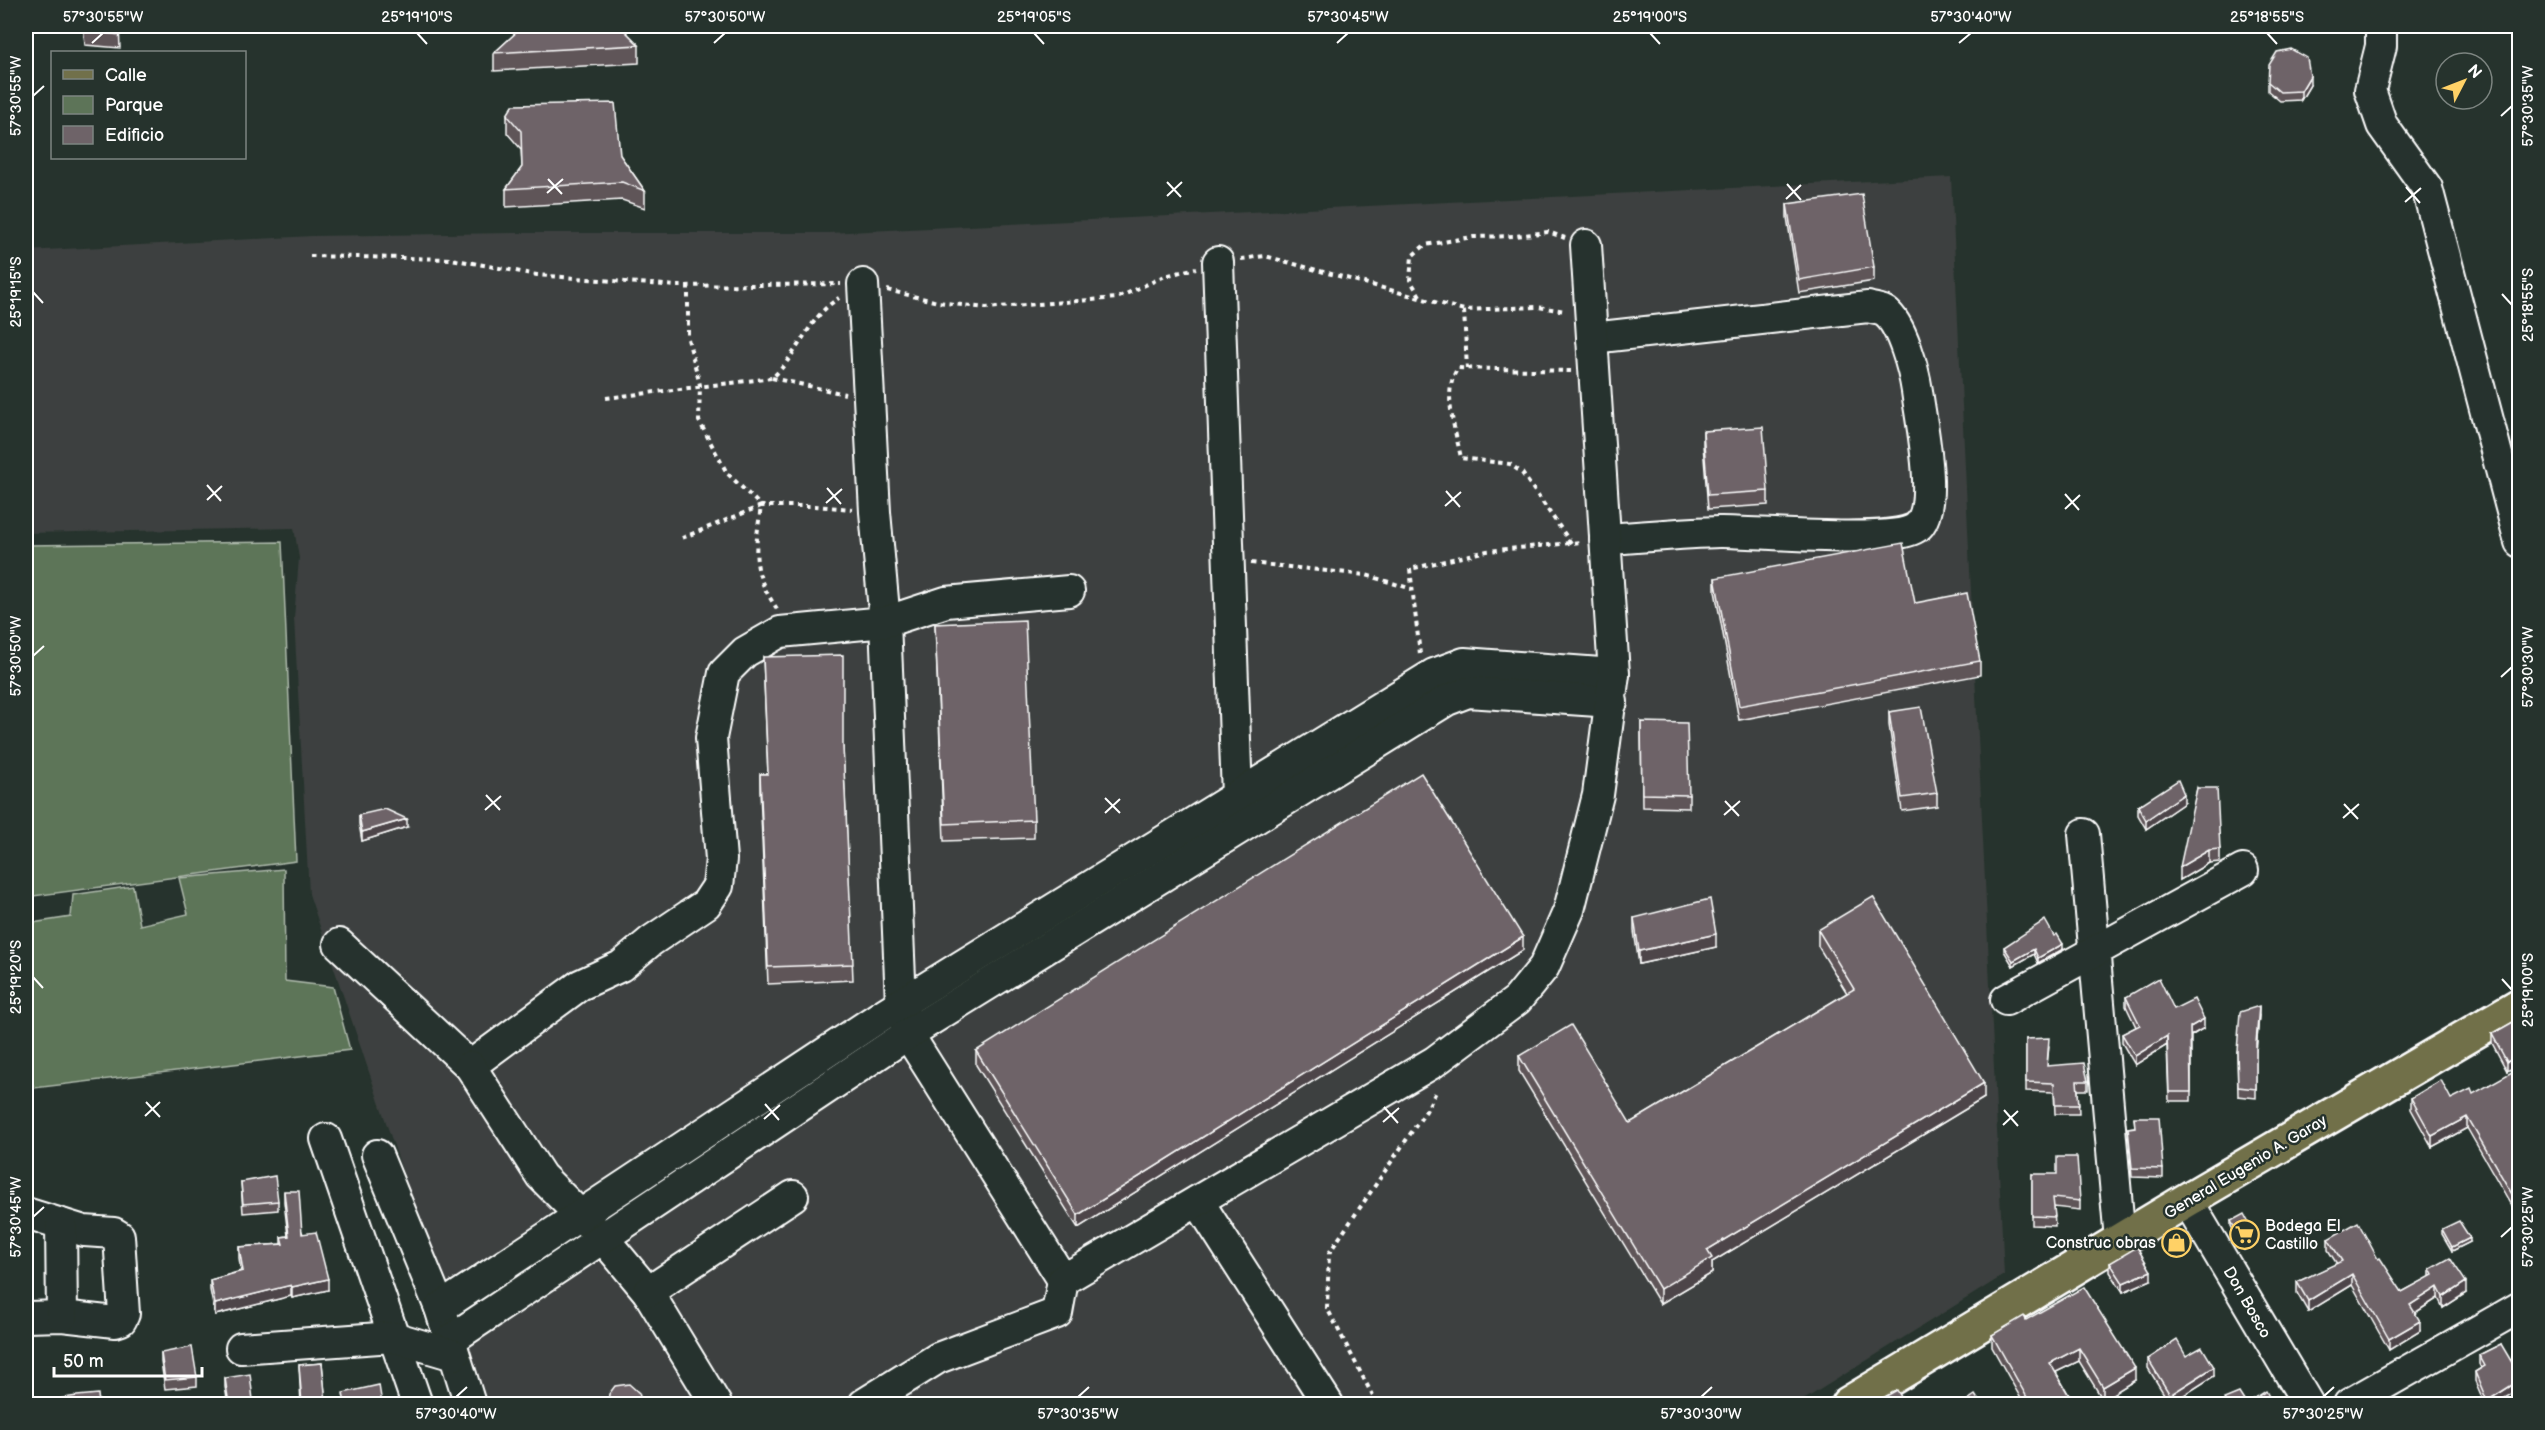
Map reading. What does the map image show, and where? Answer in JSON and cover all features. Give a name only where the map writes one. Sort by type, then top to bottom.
[{"type":"main road","name":"General Eugenio A. Garay","points":[[1848,1404],[2187,1200],[2520,1005]]},
{"type":"street","points":[[2381,26],[2381,46],[2370,90],[2382,125],[2427,188],[2520,542]]},
{"type":"street","points":[[1063,1280],[1434,1062],[1517,1000],[1544,967],[1569,910],[1598,795],[1613,688],[1586,245]]},
{"type":"street","points":[[1218,262],[1237,796]]},
{"type":"street","points":[[863,284],[875,512],[885,622],[902,1003],[908,1034],[1063,1280],[1057,1313],[938,1358],[864,1404]]},
{"type":"street","points":[[1591,326],[1868,308],[1885,311],[1894,322],[1913,366],[1928,477],[1928,510],[1919,526],[1901,534],[1805,537],[1721,532],[1605,539]]},
{"type":"street","points":[[470,1066],[580,985],[621,966],[651,941],[706,904],[718,886],[721,859],[711,738],[723,673],[745,651],[780,632],[885,622],[946,602],[1069,591]]},
{"type":"street","points":[[440,1308],[902,1003],[1434,674],[1464,663],[1613,688]]},
{"type":"street","points":[[241,1348],[393,1337],[452,1347],[603,1238],[908,1034],[1447,700],[1468,692],[1613,688]]},
{"type":"street","points":[[2084,834],[2120,1240]]},
{"type":"street","points":[[2006,1000],[2094,954],[2243,870]]},
{"type":"street","points":[[339,944],[470,1066],[541,1176],[603,1238],[648,1292],[716,1404]]},
{"type":"street","points":[[326,1139],[417,1404]]},
{"type":"street","points":[[377,1155],[440,1308],[470,1404]]},
{"type":"street","points":[[648,1292],[793,1196]]},
{"type":"street","name":"Don Bosco","points":[[2187,1200],[2308,1404]]},
{"type":"street","points":[[1198,1201],[1328,1404]]},
{"type":"street","points":[[26,1213],[84,1231],[114,1233],[119,1236],[124,1314],[121,1320],[115,1322],[62,1316],[26,1317]]},
{"type":"street","points":[[61,1224],[62,1316]]},
{"type":"street","points":[[2349,1404],[2520,1307]]},
{"type":"path","points":[[1421,297],[1410,280],[1412,256],[1425,245],[1473,237],[1516,236],[1548,232],[1586,245]]},
{"type":"path","points":[[310,256],[451,259],[537,275],[688,285],[863,284],[938,302],[986,308],[1117,298],[1165,276],[1218,262],[1265,256],[1464,310],[1537,307],[1591,326]]},
{"type":"path","points":[[772,378],[786,366],[826,306],[863,284]]},
{"type":"path","points":[[688,285],[688,339],[700,385],[699,421],[727,473],[761,506]]},
{"type":"path","points":[[1464,310],[1467,369]]},
{"type":"path","points":[[1571,543],[1522,473],[1510,464],[1461,458],[1450,404],[1451,378],[1458,368],[1594,372]]},
{"type":"path","points":[[606,398],[772,378],[869,399]]},
{"type":"path","points":[[761,506],[755,551],[763,589],[783,616],[780,632]]},
{"type":"path","points":[[682,538],[761,506],[814,506],[875,512]]},
{"type":"path","points":[[1424,681],[1410,569],[1487,551],[1605,539]]},
{"type":"path","points":[[1229,561],[1366,574],[1412,589]]},
{"type":"path","points":[[1377,1404],[1326,1308],[1329,1253],[1426,1111],[1442,1081]]},
{"type":"shaded area","points":[[1951,177],[2004,1275],[1797,1404],[481,1404],[309,894],[294,618],[299,558],[294,528],[26,533],[26,251],[312,236],[511,233],[828,233]]},
{"type":"green space","points":[[282,542],[296,861],[26,897],[26,545]]},
{"type":"green space","points":[[284,869],[285,981],[333,987],[350,1050],[34,1088],[26,1066],[26,924],[71,917],[73,895],[133,886],[140,925],[188,914],[179,878]]},
{"type":"building","points":[[84,26],[119,26],[120,35],[85,31]]},
{"type":"building","points":[[519,26],[620,26],[639,45],[494,53],[519,30]]},
{"type":"building","points":[[2291,49],[2307,58],[2310,76],[2301,91],[2280,92],[2268,82],[2269,65],[2277,52]]},
{"type":"building","points":[[615,103],[620,155],[645,191],[622,182],[506,189],[522,167],[521,131],[507,115],[513,105]]},
{"type":"building","points":[[1862,194],[1874,267],[1799,280],[1787,204]]},
{"type":"building","points":[[1763,427],[1768,491],[1708,495],[1703,431]]},
{"type":"building","points":[[1903,543],[1915,603],[1967,593],[1980,661],[1739,706],[1715,578]]},
{"type":"building","points":[[1025,620],[1034,820],[944,824],[935,624]]},
{"type":"building","points":[[843,655],[843,747],[853,964],[768,967],[760,774],[768,774],[763,657]]},
{"type":"building","points":[[1921,707],[1937,793],[1902,798],[1889,712]]},
{"type":"building","points":[[1641,722],[1687,723],[1689,795],[1642,794]]},
{"type":"building","points":[[1421,773],[1523,937],[1078,1215],[976,1051]]},
{"type":"building","points":[[2178,780],[2184,794],[2146,820],[2138,806]]},
{"type":"building","points":[[2197,788],[2217,788],[2220,849],[2209,850],[2180,867]]},
{"type":"building","points":[[385,809],[407,819],[362,832],[359,815]]},
{"type":"building","points":[[1873,897],[1984,1083],[1707,1250],[1712,1258],[1660,1289],[1519,1056],[1571,1025],[1630,1123],[1854,989],[1818,930]]},
{"type":"building","points":[[1710,899],[1716,934],[1639,951],[1634,918]]},
{"type":"building","points":[[2045,920],[2054,936],[2057,934],[2063,944],[2038,958],[2034,949],[2013,961],[2004,947]]},
{"type":"building","points":[[2159,978],[2174,1009],[2194,999],[2204,1019],[2190,1027],[2191,1092],[2169,1092],[2167,1036],[2135,1056],[2122,1034],[2140,1025],[2126,997]]},
{"type":"building","points":[[2259,1006],[2256,1089],[2238,1087],[2237,1051],[2240,1012]]},
{"type":"building","points":[[2520,1018],[2520,1055],[2507,1062],[2492,1034]]},
{"type":"building","points":[[2049,1038],[2047,1066],[2084,1063],[2088,1081],[2077,1081],[2079,1105],[2055,1105],[2054,1083],[2026,1082],[2026,1039]]},
{"type":"building","points":[[2519,1068],[2520,1152],[2514,1155],[2520,1164],[2520,1208],[2467,1117],[2432,1136],[2411,1098],[2441,1080],[2451,1099],[2471,1089],[2473,1094]]},
{"type":"building","points":[[2134,1117],[2159,1117],[2163,1169],[2132,1168],[2128,1128],[2135,1127]]},
{"type":"building","points":[[2057,1157],[2077,1157],[2080,1201],[2053,1198],[2055,1217],[2032,1216],[2032,1174],[2057,1174]]},
{"type":"building","points":[[275,1176],[278,1201],[243,1204],[241,1182]]},
{"type":"building","points":[[284,1191],[299,1191],[302,1234],[316,1232],[328,1279],[292,1287],[291,1285],[215,1304],[210,1280],[243,1271],[239,1247],[283,1244],[281,1237],[289,1236]]},
{"type":"building","name":"Bodega El Castillo","points":[[2244,1214],[2257,1238],[2244,1245],[2231,1221]]},
{"type":"building","points":[[2459,1221],[2470,1238],[2452,1247],[2442,1229]]},
{"type":"building","points":[[2358,1222],[2378,1259],[2380,1258],[2402,1292],[2433,1275],[2430,1269],[2450,1258],[2466,1282],[2443,1297],[2438,1287],[2410,1305],[2420,1321],[2389,1339],[2352,1274],[2308,1301],[2297,1282],[2342,1261],[2328,1239]]},
{"type":"building","points":[[2137,1247],[2151,1271],[2123,1283],[2110,1263]]},
{"type":"building","points":[[2084,1287],[2135,1368],[2103,1387],[2079,1348],[2050,1363],[2074,1404],[2023,1404],[2029,1401],[1992,1335],[2024,1316],[2026,1320]]},
{"type":"building","points":[[2177,1340],[2186,1356],[2202,1347],[2214,1367],[2170,1395],[2148,1359]]},
{"type":"building","points":[[2501,1344],[2520,1376],[2520,1380],[2487,1401],[2475,1372],[2485,1366],[2479,1355]]},
{"type":"building","points":[[192,1347],[197,1377],[165,1380],[161,1353]]},
{"type":"building","points":[[322,1363],[326,1402],[302,1404],[299,1365]]},
{"type":"building","points":[[250,1374],[253,1400],[229,1404],[225,1378]]},
{"type":"building","points":[[629,1384],[639,1393],[642,1404],[608,1404],[609,1394],[615,1386]]},
{"type":"building","points":[[379,1385],[382,1404],[345,1404],[343,1393]]},
{"type":"building","points":[[1897,1390],[1905,1404],[1872,1404]]},
{"type":"building","points":[[2266,1391],[2273,1404],[2246,1404]]},
{"type":"building","points":[[2239,1393],[2246,1404],[2227,1404],[2224,1399]]},
{"type":"building","points":[[98,1394],[99,1404],[38,1404],[39,1402]]},
{"type":"building","points":[[1975,1395],[1981,1404],[1962,1404]]},
{"type":"place","name":"Bodega El Castillo","points":[[2244,1234]]},
{"type":"place","name":"Construc obras","points":[[2177,1242]]}]
